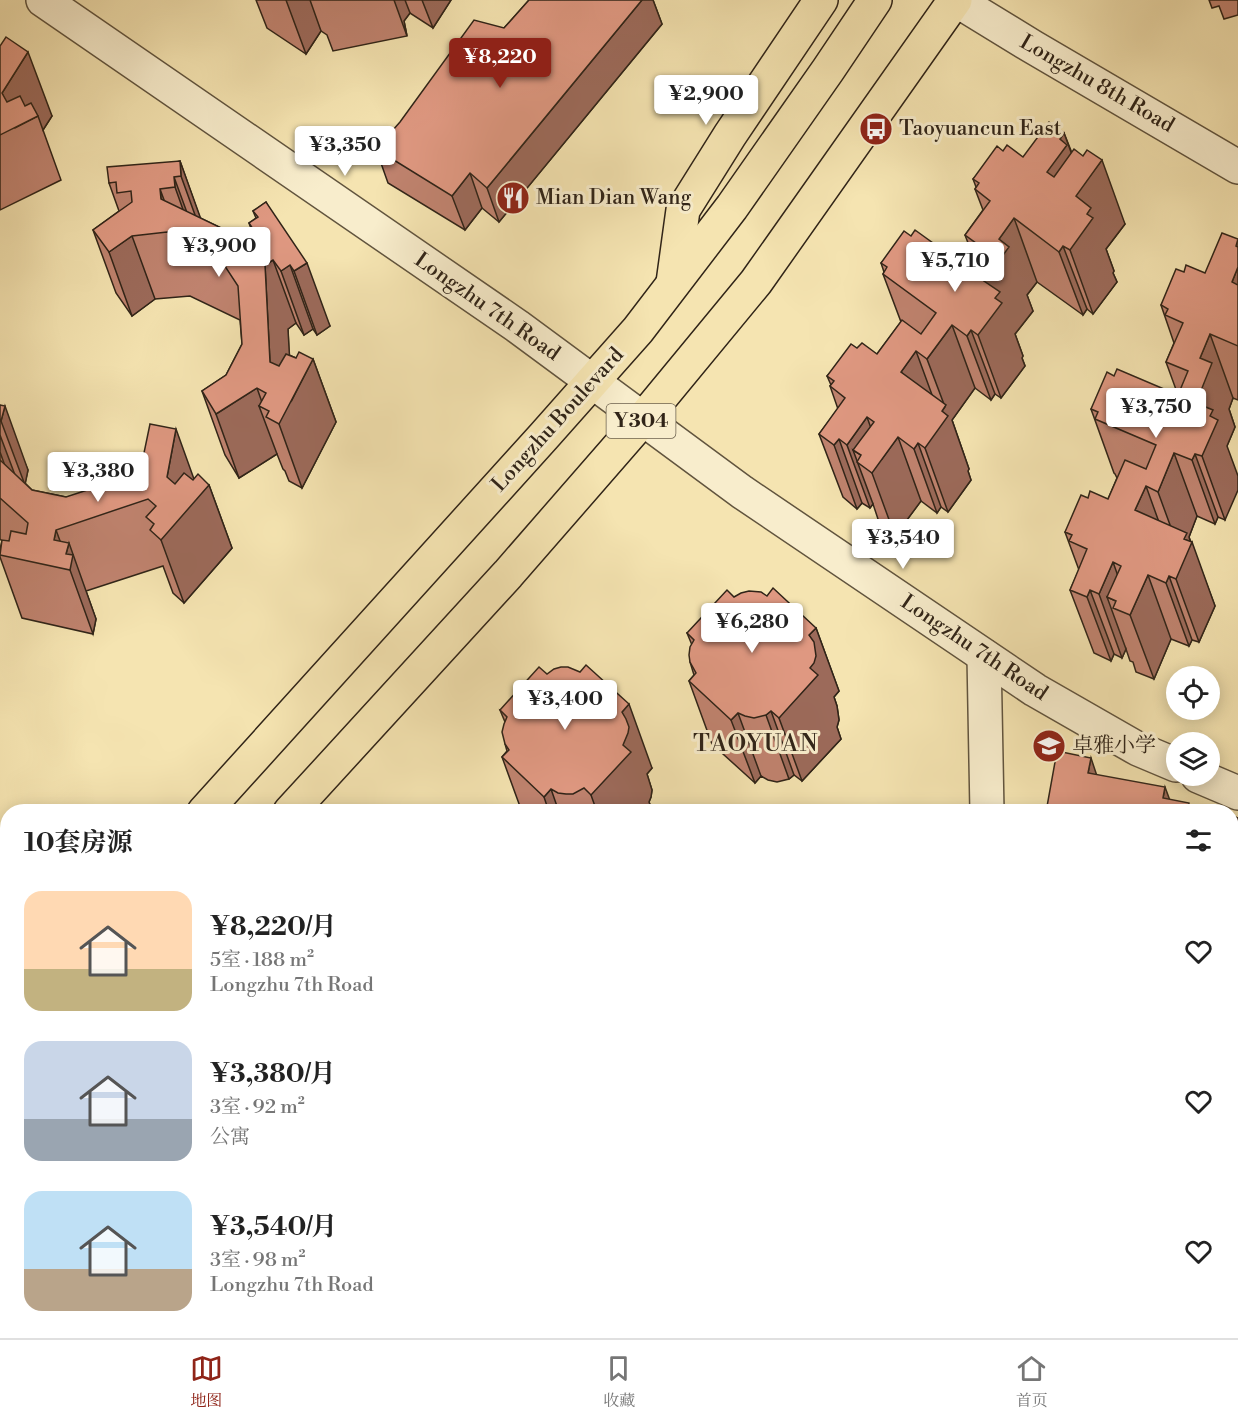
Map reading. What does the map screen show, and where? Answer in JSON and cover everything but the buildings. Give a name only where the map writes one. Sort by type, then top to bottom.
[{"type":"main road","points":[[673,283],[682,210],[821,0]]},
{"type":"main road","name":"Longzhu Boulevard","points":[[211,804],[638,330],[732,207],[875,0]]},
{"type":"main road","name":"Y304","points":[[297,804],[508,574],[643,419],[756,282],[956,0]]},
{"type":"street","name":"Longzhu 7th Road","points":[[43,0],[507,320],[742,492],[984,656],[1035,690],[1138,748],[1166,761]]},
{"type":"street","name":"Longzhu 8th Road","points":[[956,0],[1238,167]]},
{"type":"street","points":[[984,656],[987,804]]},
{"type":"street","points":[[1220,785],[1238,793]]},
{"type":"place","name":"Taoyuancun East","points":[[876,129]]},
{"type":"place","name":"Mian Dian Wang","points":[[513,198]]},
{"type":"place","name":"卓雅小学","points":[[1049,746]]},
{"type":"district","name":"TAOYUAN","points":[[756,744]]}]
